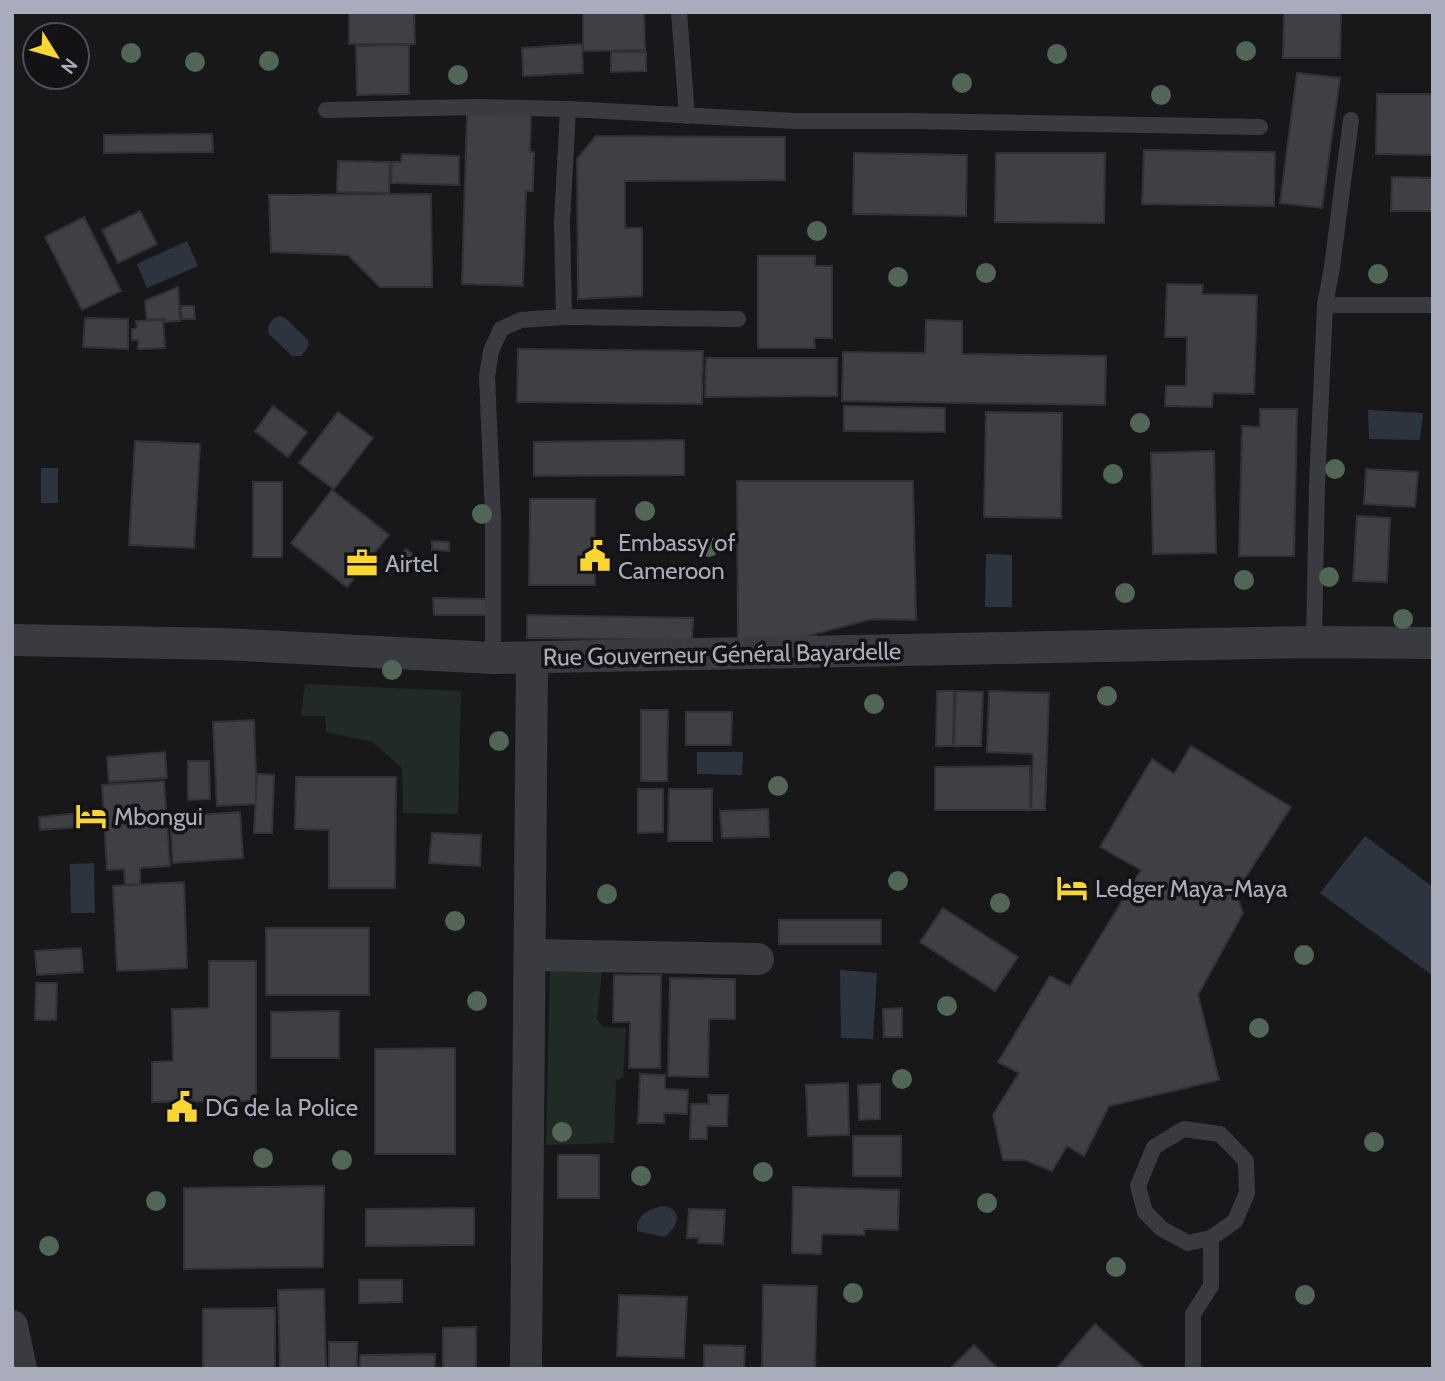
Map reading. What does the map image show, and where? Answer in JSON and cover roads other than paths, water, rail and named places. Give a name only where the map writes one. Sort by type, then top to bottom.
[{"type":"street","name":"Rue Gouverneur Général Bayardelle","points":[[12,640],[223,644],[493,658],[1314,642],[1433,643]]},
{"type":"street","points":[[526,1369],[532,658]]},
{"type":"street","points":[[531,955],[758,959]]},
{"type":"street","points":[[12,1326],[21,1369]]},
{"type":"lane","points":[[679,12],[687,116]]},
{"type":"lane","points":[[564,317],[562,222],[568,108]]},
{"type":"lane","points":[[326,110],[568,108],[794,121],[1260,127]]},
{"type":"lane","points":[[1314,642],[1317,485],[1325,305],[1351,120]]},
{"type":"lane","points":[[1325,305],[1433,305]]},
{"type":"lane","points":[[493,658],[493,517],[487,376],[491,351],[501,329],[521,320],[564,317],[738,318]]},
{"type":"lane","points":[[1184,1129],[1220,1134],[1246,1161],[1247,1193],[1235,1222],[1211,1238],[1188,1242],[1162,1229],[1145,1212],[1138,1186],[1154,1147],[1184,1129]]},
{"type":"lane","points":[[1193,1369],[1193,1314],[1211,1286],[1211,1238]]},
{"type":"place","name":"Embassy of Cameroon","points":[[595,556]]},
{"type":"place","name":"Airtel","points":[[362,563]]},
{"type":"place","name":"Mbongui","points":[[91,816]]},
{"type":"place","name":"Ledger Maya-Maya","points":[[1072,888]]},
{"type":"place","name":"DG de la Police","points":[[182,1107]]}]
